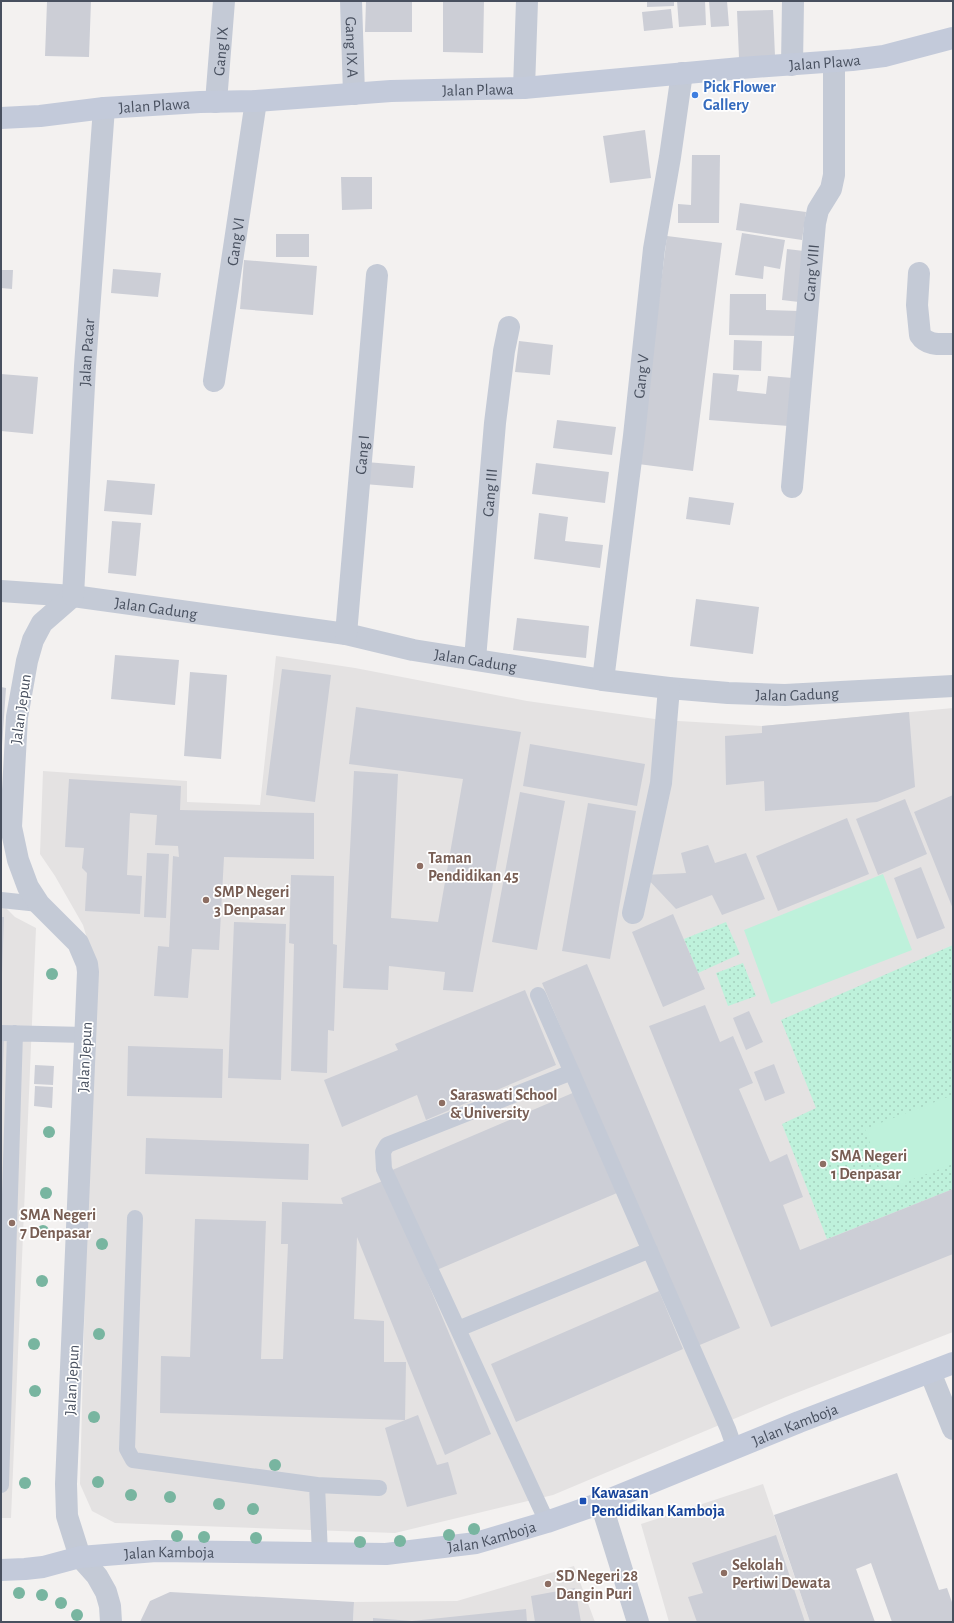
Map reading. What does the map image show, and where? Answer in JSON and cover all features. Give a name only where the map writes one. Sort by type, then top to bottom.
[{"type":"street","name":"Gang IX","points":[[216,102],[224,1]]},
{"type":"street","name":"Gang IX A","points":[[351,1],[354,94]]},
{"type":"street","points":[[524,88],[528,1]]},
{"type":"street","points":[[792,65],[793,1]]},
{"type":"street","name":"Jalan Plawa","points":[[1,118],[40,116],[104,108],[256,101],[453,89],[524,88],[682,73],[834,62],[884,56],[953,38]]},
{"type":"street","name":"Gang VIII","points":[[792,487],[815,223],[818,210],[831,189],[834,175],[834,62]]},
{"type":"street","name":"Gang V","points":[[603,680],[634,436],[654,249],[670,157],[682,73]]},
{"type":"street","name":"Gang VI","points":[[214,381],[256,101]]},
{"type":"street","name":"Jalan Pacar","points":[[73,596],[85,366],[104,108]]},
{"type":"street","points":[[919,273],[917,305],[920,335],[923,340],[928,343],[953,344]]},
{"type":"street","name":"Gang I","points":[[346,634],[377,275]]},
{"type":"street","name":"Gang III","points":[[475,659],[496,424],[504,351],[509,328]]},
{"type":"street","name":"Jalan Gadung","points":[[1,591],[73,596],[346,634],[413,650],[603,680],[669,688],[728,693],[785,695],[953,686]]},
{"type":"street","name":"Jalan Jepun","points":[[73,596],[42,623],[33,640],[27,661],[17,717],[11,827],[18,860],[28,886],[39,904],[78,943],[87,964],[88,972],[66,1484],[67,1516],[80,1557]]},
{"type":"street","points":[[633,913],[661,783],[669,688]]},
{"type":"street","name":"Jalan Kamboja","points":[[1,1570],[25,1570],[43,1567],[80,1557],[156,1551],[386,1554],[476,1543],[547,1522],[601,1503],[953,1363]]},
{"type":"street","points":[[930,1372],[953,1429]]},
{"type":"street","points":[[601,1503],[638,1622]]},
{"type":"street","points":[[80,1557],[97,1576],[106,1592],[110,1606],[111,1622]]},
{"type":"lane","points":[[1,900],[39,904]]},
{"type":"lane","points":[[538,995],[728,1429],[735,1449]]},
{"type":"lane","points":[[1,1485],[8,1033],[85,1035]]},
{"type":"lane","points":[[547,1522],[384,1169],[382,1152],[387,1145],[572,1072]]},
{"type":"lane","points":[[135,1218],[127,1449],[133,1460],[317,1485],[379,1488]]},
{"type":"lane","points":[[458,1329],[650,1250]]},
{"type":"lane","points":[[317,1485],[320,1554]]},
{"type":"shaded area","points":[[276,656],[355,668],[527,701],[662,720],[762,726],[953,708],[953,1332],[786,1397],[553,1495],[395,1533],[115,1523],[92,1511],[80,1484],[89,1140],[96,968],[83,925],[55,876],[40,854],[43,771],[187,781],[187,802],[260,805]]},
{"type":"shaded area","name":"SMA Negeri 7 Denpasar","points":[[1,903],[15,917],[36,928],[11,1518],[1,1518]]},
{"type":"shaded area","name":"Sekolah Pertiwi Dewata","points":[[763,1484],[810,1622],[669,1622],[641,1524]]},
{"type":"shaded area","name":"SD Negeri 28 Dangin Puri","points":[[574,1566],[595,1622],[353,1622],[354,1602],[457,1601]]},
{"type":"green space","points":[[883,874],[912,950],[771,1004],[744,930]]},
{"type":"green space","points":[[726,922],[740,954],[698,973],[684,939]]},
{"type":"green space","points":[[953,945],[953,1189],[827,1239],[782,1124],[816,1108],[781,1020]]},
{"type":"green space","points":[[743,963],[756,996],[728,1006],[716,973]]},
{"type":"green space","points":[[953,1095],[953,1164],[887,1189],[865,1129]]},
{"type":"building","points":[[91,1],[89,57],[45,56],[47,2]]},
{"type":"building","points":[[366,1],[412,1],[412,32],[365,32]]},
{"type":"building","points":[[443,1],[484,1],[483,53],[443,52]]},
{"type":"building","points":[[647,1],[674,1],[674,6],[647,7]]},
{"type":"building","points":[[677,1],[705,1],[706,25],[679,27]]},
{"type":"building","points":[[709,1],[727,1],[729,26],[711,27]]},
{"type":"building","points":[[671,9],[673,28],[644,31],[642,12]]},
{"type":"building","points":[[773,10],[775,56],[739,58],[737,11]]},
{"type":"building","points":[[645,130],[651,178],[610,183],[603,136]]},
{"type":"building","points":[[692,155],[720,155],[719,223],[678,223],[678,204],[691,205]]},
{"type":"building","points":[[341,177],[372,177],[372,209],[342,210]]},
{"type":"building","points":[[740,203],[806,212],[802,240],[736,230]]},
{"type":"building","points":[[742,233],[785,240],[780,269],[764,266],[763,279],[735,275]]},
{"type":"building","points":[[276,234],[309,234],[309,257],[276,257]]},
{"type":"building","points":[[667,236],[722,243],[693,471],[638,464]]},
{"type":"building","points":[[787,249],[804,251],[799,302],[782,300]]},
{"type":"building","points":[[244,260],[317,266],[313,315],[240,309]]},
{"type":"building","points":[[113,269],[161,273],[158,297],[111,293]]},
{"type":"building","points":[[1,270],[13,270],[12,289],[1,288]]},
{"type":"building","points":[[730,294],[766,294],[766,310],[800,311],[799,336],[729,335]]},
{"type":"building","points":[[734,340],[762,341],[761,371],[733,370]]},
{"type":"building","points":[[519,341],[553,345],[550,375],[515,372]]},
{"type":"building","points":[[713,373],[739,375],[737,391],[766,394],[768,376],[793,378],[789,426],[709,420]]},
{"type":"building","points":[[1,374],[38,377],[33,434],[1,431]]},
{"type":"building","points":[[557,420],[616,427],[612,455],[553,448]]},
{"type":"building","points":[[366,462],[415,466],[413,488],[364,484]]},
{"type":"building","points":[[536,463],[609,472],[605,503],[532,494]]},
{"type":"building","points":[[107,480],[155,484],[152,515],[104,511]]},
{"type":"building","points":[[689,497],[734,503],[730,525],[686,519]]},
{"type":"building","points":[[539,513],[568,517],[565,541],[603,545],[600,568],[534,559]]},
{"type":"building","points":[[112,521],[141,523],[136,576],[108,573]]},
{"type":"building","points":[[696,599],[759,607],[753,654],[690,646]]},
{"type":"building","points":[[517,618],[589,626],[586,658],[513,650]]},
{"type":"building","points":[[115,655],[179,660],[175,705],[111,699]]},
{"type":"building","points":[[282,669],[331,675],[315,802],[266,795]]},
{"type":"building","points":[[190,672],[227,675],[221,759],[184,756]]},
{"type":"building","points":[[1,687],[6,688],[2,746],[1,746]]},
{"type":"building","points":[[356,707],[521,732],[473,992],[443,990],[445,972],[389,966],[388,990],[343,988],[354,771],[398,774],[391,918],[438,922],[463,779],[349,764]]},
{"type":"building","points":[[909,712],[915,787],[877,802],[765,811],[764,781],[726,785],[725,736],[762,733],[762,726]]},
{"type":"building","points":[[530,744],[645,764],[637,806],[523,786]]},
{"type":"building","points":[[69,779],[181,786],[180,810],[314,813],[314,859],[224,857],[219,950],[192,949],[188,998],[154,996],[158,946],[169,947],[173,856],[179,857],[178,846],[155,845],[157,815],[130,813],[127,875],[142,876],[140,914],[85,911],[87,873],[82,868],[84,848],[65,847]]},
{"type":"building","points":[[520,792],[565,801],[537,950],[492,942]]},
{"type":"building","points":[[953,795],[953,909],[914,812]]},
{"type":"building","points":[[905,799],[927,854],[878,875],[856,819]]},
{"type":"building","points":[[588,803],[636,811],[610,959],[562,951]]},
{"type":"building","points":[[847,818],[869,874],[778,911],[756,856]]},
{"type":"building","points":[[708,845],[715,863],[746,853],[765,899],[722,915],[712,895],[676,909],[644,875],[686,873],[681,853]]},
{"type":"building","points":[[147,853],[169,854],[166,918],[144,917]]},
{"type":"building","points":[[921,867],[945,928],[917,939],[894,878]]},
{"type":"building","points":[[291,875],[334,876],[333,944],[337,945],[334,1031],[328,1030],[327,1073],[291,1071],[294,944],[289,943]]},
{"type":"building","points":[[673,914],[705,989],[663,1007],[632,932]]},
{"type":"building","points":[[1,917],[4,917],[2,974],[1,974]]},
{"type":"building","points":[[234,922],[286,924],[281,1080],[228,1078]]},
{"type":"building","points":[[587,964],[740,1328],[695,1347],[542,983]]},
{"type":"building","points":[[525,990],[556,1065],[426,1120],[417,1095],[342,1127],[324,1080],[398,1050],[395,1044]]},
{"type":"building","points":[[705,1005],[720,1042],[733,1036],[753,1083],[739,1089],[770,1162],[787,1154],[803,1197],[783,1205],[800,1250],[953,1189],[953,1254],[771,1327],[649,1026]]},
{"type":"building","points":[[749,1011],[763,1042],[746,1050],[733,1018]]},
{"type":"building","points":[[1,1036],[4,1036],[2,1096],[1,1096]]},
{"type":"building","points":[[128,1046],[223,1049],[222,1098],[127,1096]]},
{"type":"building","points":[[774,1064],[785,1093],[765,1101],[754,1072]]},
{"type":"building","points":[[35,1065],[54,1066],[53,1085],[34,1084]]},
{"type":"building","points":[[35,1086],[53,1087],[52,1108],[34,1106]]},
{"type":"building","points":[[575,1092],[617,1193],[432,1272],[390,1171]]},
{"type":"building","points":[[146,1138],[309,1144],[308,1180],[145,1174]]},
{"type":"building","points":[[385,1180],[491,1434],[445,1455],[357,1237],[354,1319],[384,1321],[384,1362],[406,1362],[405,1420],[160,1413],[161,1356],[190,1357],[195,1219],[266,1221],[261,1359],[283,1359],[288,1244],[281,1244],[282,1202],[343,1204],[341,1198]]},
{"type":"building","points":[[659,1291],[683,1349],[516,1422],[491,1364]]},
{"type":"building","points":[[418,1415],[437,1465],[448,1462],[457,1494],[407,1507],[385,1428]]},
{"type":"building","points":[[897,1473],[939,1590],[947,1588],[953,1605],[953,1622],[892,1622],[871,1563],[856,1569],[875,1622],[810,1622],[774,1515]]},
{"type":"building","points":[[776,1535],[805,1622],[697,1622],[688,1597],[703,1593],[692,1563]]},
{"type":"building","points":[[575,1588],[581,1622],[535,1622],[531,1596]]},
{"type":"building","points":[[170,1592],[354,1602],[353,1622],[140,1622],[150,1601]]},
{"type":"building","points":[[526,1609],[527,1622],[412,1622],[412,1621]]},
{"type":"building","points":[[373,1618],[412,1621],[412,1622],[373,1622]]},
{"type":"place","name":"Pick Flower Gallery","points":[[695,95]]},
{"type":"place","name":"Taman Pendidikan 45","points":[[420,866]]},
{"type":"place","name":"SMP Negeri 3 Denpasar","points":[[206,900]]},
{"type":"place","name":"Saraswati School & University","points":[[442,1103]]},
{"type":"place","name":"SMA Negeri 1 Denpasar","points":[[823,1164]]},
{"type":"place","name":"SMA Negeri 7 Denpasar","points":[[12,1223]]},
{"type":"place","name":"Kawasan Pendidikan Kamboja","points":[[583,1501]]},
{"type":"place","name":"Sekolah Pertiwi Dewata","points":[[724,1573]]},
{"type":"place","name":"SD Negeri 28 Dangin Puri","points":[[548,1584]]}]
